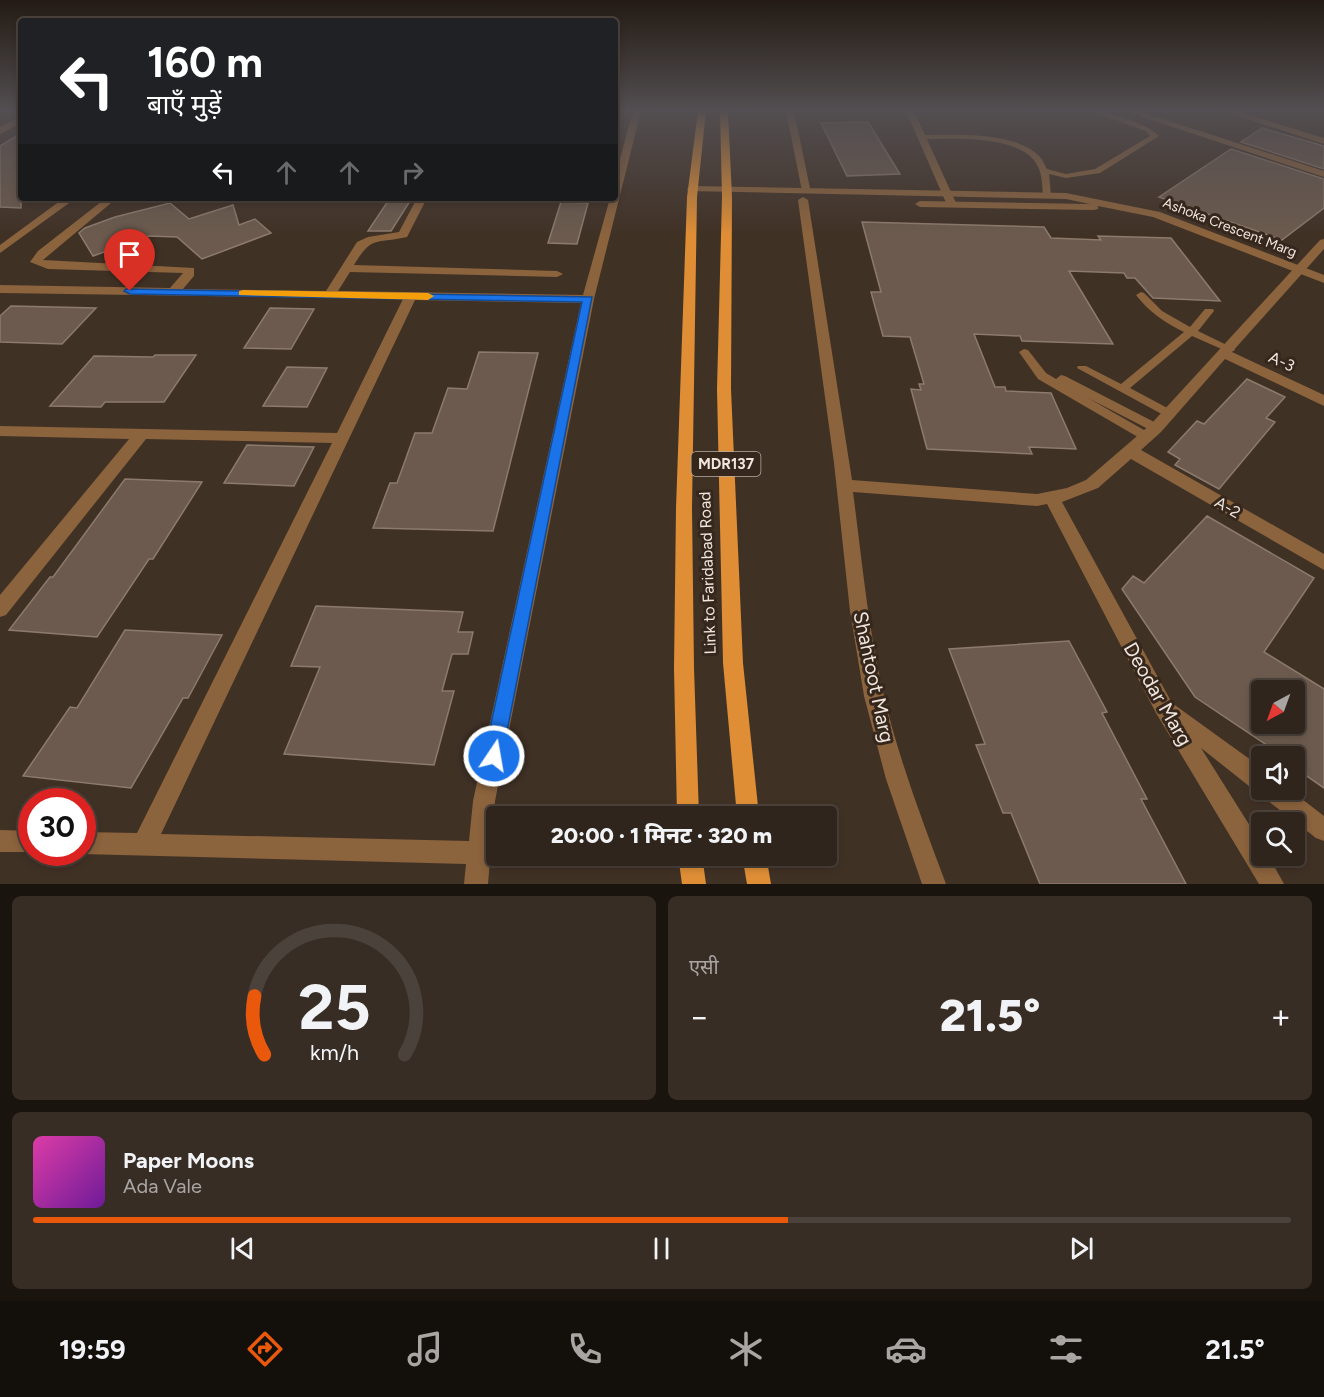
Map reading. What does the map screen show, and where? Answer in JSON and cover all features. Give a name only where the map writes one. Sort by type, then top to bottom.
[{"type":"main road","name":"Link to Faridabad Road","points":[[688,806],[684,668],[684,508],[692,193],[697,152]]},
{"type":"main road","name":"Link to Faridabad Road","points":[[726,152],[724,390],[726,473],[733,663],[747,806]]},
{"type":"main road","points":[[692,866],[694,884]]},
{"type":"main road","points":[[756,866],[759,884]]},
{"type":"street","points":[[618,185],[626,152]]},
{"type":"street","points":[[797,152],[805,196]]},
{"type":"street","points":[[930,152],[950,200]]},
{"type":"street","points":[[1256,152],[1324,174]]},
{"type":"street","points":[[692,193],[950,200],[1061,208],[1109,206]]},
{"type":"street","name":"Shahtoot Marg","points":[[805,196],[842,463],[859,611],[874,696],[897,780],[934,884]]},
{"type":"street","name":"Ashoka Crescent Marg","points":[[950,200],[1066,196],[1156,214],[1324,279]]},
{"type":"street","points":[[0,250],[67,201]]},
{"type":"street","points":[[108,201],[42,253],[36,262],[48,266],[190,270],[188,276],[173,292]]},
{"type":"street","points":[[330,295],[364,241],[403,235],[420,201]]},
{"type":"street","points":[[476,884],[477,853],[484,801],[588,299],[614,201]]},
{"type":"street","points":[[844,485],[1052,499],[1092,484],[1152,433],[1324,242]]},
{"type":"street","points":[[346,268],[557,274]]},
{"type":"street","points":[[0,289],[588,299]]},
{"type":"street","points":[[144,844],[411,296]]},
{"type":"street","name":"A-3","points":[[1228,351],[1324,401]]},
{"type":"street","points":[[0,431],[341,438]]},
{"type":"street","points":[[0,609],[141,435]]},
{"type":"street","name":"A-2","points":[[1132,452],[1324,563]]},
{"type":"street","name":"Deodar Marg","points":[[1052,499],[1163,706],[1272,884]]},
{"type":"street","points":[[1163,706],[1251,774]]},
{"type":"street","points":[[1285,800],[1324,830]]},
{"type":"street","points":[[0,841],[18,842]]},
{"type":"street","points":[[96,843],[477,853]]},
{"type":"lane","points":[[1028,152],[1044,171],[1047,195]]},
{"type":"lane","points":[[1044,171],[1066,176],[1097,171],[1128,152]]},
{"type":"lane","points":[[1141,295],[1148,307],[1161,316],[1228,351]]},
{"type":"lane","points":[[1122,389],[1192,331],[1209,311]]},
{"type":"lane","points":[[1028,351],[1042,376],[1152,433]]},
{"type":"lane","points":[[1083,368],[1169,414]]},
{"type":"building","points":[[0,152],[18,152],[18,201],[21,201],[21,208],[0,207]]},
{"type":"building","points":[[835,152],[887,152],[900,174],[847,176]]},
{"type":"building","points":[[1226,152],[1241,152],[1324,179],[1324,208],[1282,240],[1159,197]]},
{"type":"building","points":[[1273,152],[1324,152],[1324,169]]},
{"type":"building","points":[[388,201],[410,201],[391,231],[368,231]]},
{"type":"building","points":[[561,202],[588,203],[577,244],[548,243]]},
{"type":"building","points":[[170,203],[189,219],[233,205],[239,225],[255,219],[271,233],[202,259],[177,237],[149,236],[93,256],[79,233],[85,228],[115,217]]},
{"type":"building","points":[[862,222],[1044,227],[1051,238],[1101,240],[1098,236],[1171,238],[1220,301],[1153,298],[1135,278],[1127,278],[1124,273],[1069,271],[1113,344],[1022,341],[1020,336],[974,334],[995,387],[1005,387],[1006,391],[1051,393],[1076,449],[1029,447],[1032,454],[927,449],[911,389],[921,390],[919,384],[924,384],[910,337],[883,336],[871,292],[881,292]]},
{"type":"building","points":[[11,306],[96,308],[62,344],[0,342],[0,316]]},
{"type":"building","points":[[270,308],[314,309],[291,349],[244,348]]},
{"type":"building","points":[[479,352],[538,353],[493,531],[373,528],[390,483],[397,483],[415,433],[432,433],[448,388],[467,389]]},
{"type":"building","points":[[155,355],[196,355],[164,402],[105,402],[101,407],[50,406],[94,356],[153,357]]},
{"type":"building","points":[[287,367],[327,368],[307,407],[263,406]]},
{"type":"building","points":[[1247,379],[1285,397],[1266,418],[1275,422],[1219,489],[1175,465],[1180,459],[1168,452],[1197,421],[1204,424]]},
{"type":"building","points":[[247,445],[314,447],[294,486],[224,483]]},
{"type":"building","points":[[125,479],[202,482],[153,559],[149,559],[97,637],[9,630],[50,577],[53,577]]},
{"type":"building","points":[[1207,516],[1314,578],[1264,652],[1324,689],[1324,788],[1305,775],[1305,746],[1268,746],[1195,697],[1122,589],[1133,576],[1144,583]]},
{"type":"building","points":[[316,606],[463,612],[458,632],[473,632],[468,654],[452,654],[442,691],[454,691],[434,765],[284,754],[320,667],[291,666]]},
{"type":"building","points":[[125,630],[222,635],[188,698],[183,698],[131,788],[23,776],[70,707],[77,708]]},
{"type":"building","points":[[1069,641],[1107,712],[1102,713],[1147,799],[1141,799],[1186,884],[1040,884],[1011,813],[1003,813],[976,745],[985,744],[949,649]]},
{"type":"slow traffic","points":[[243,293],[428,296]]},
{"type":"route","points":[[130,291],[588,299],[494,756]]}]
